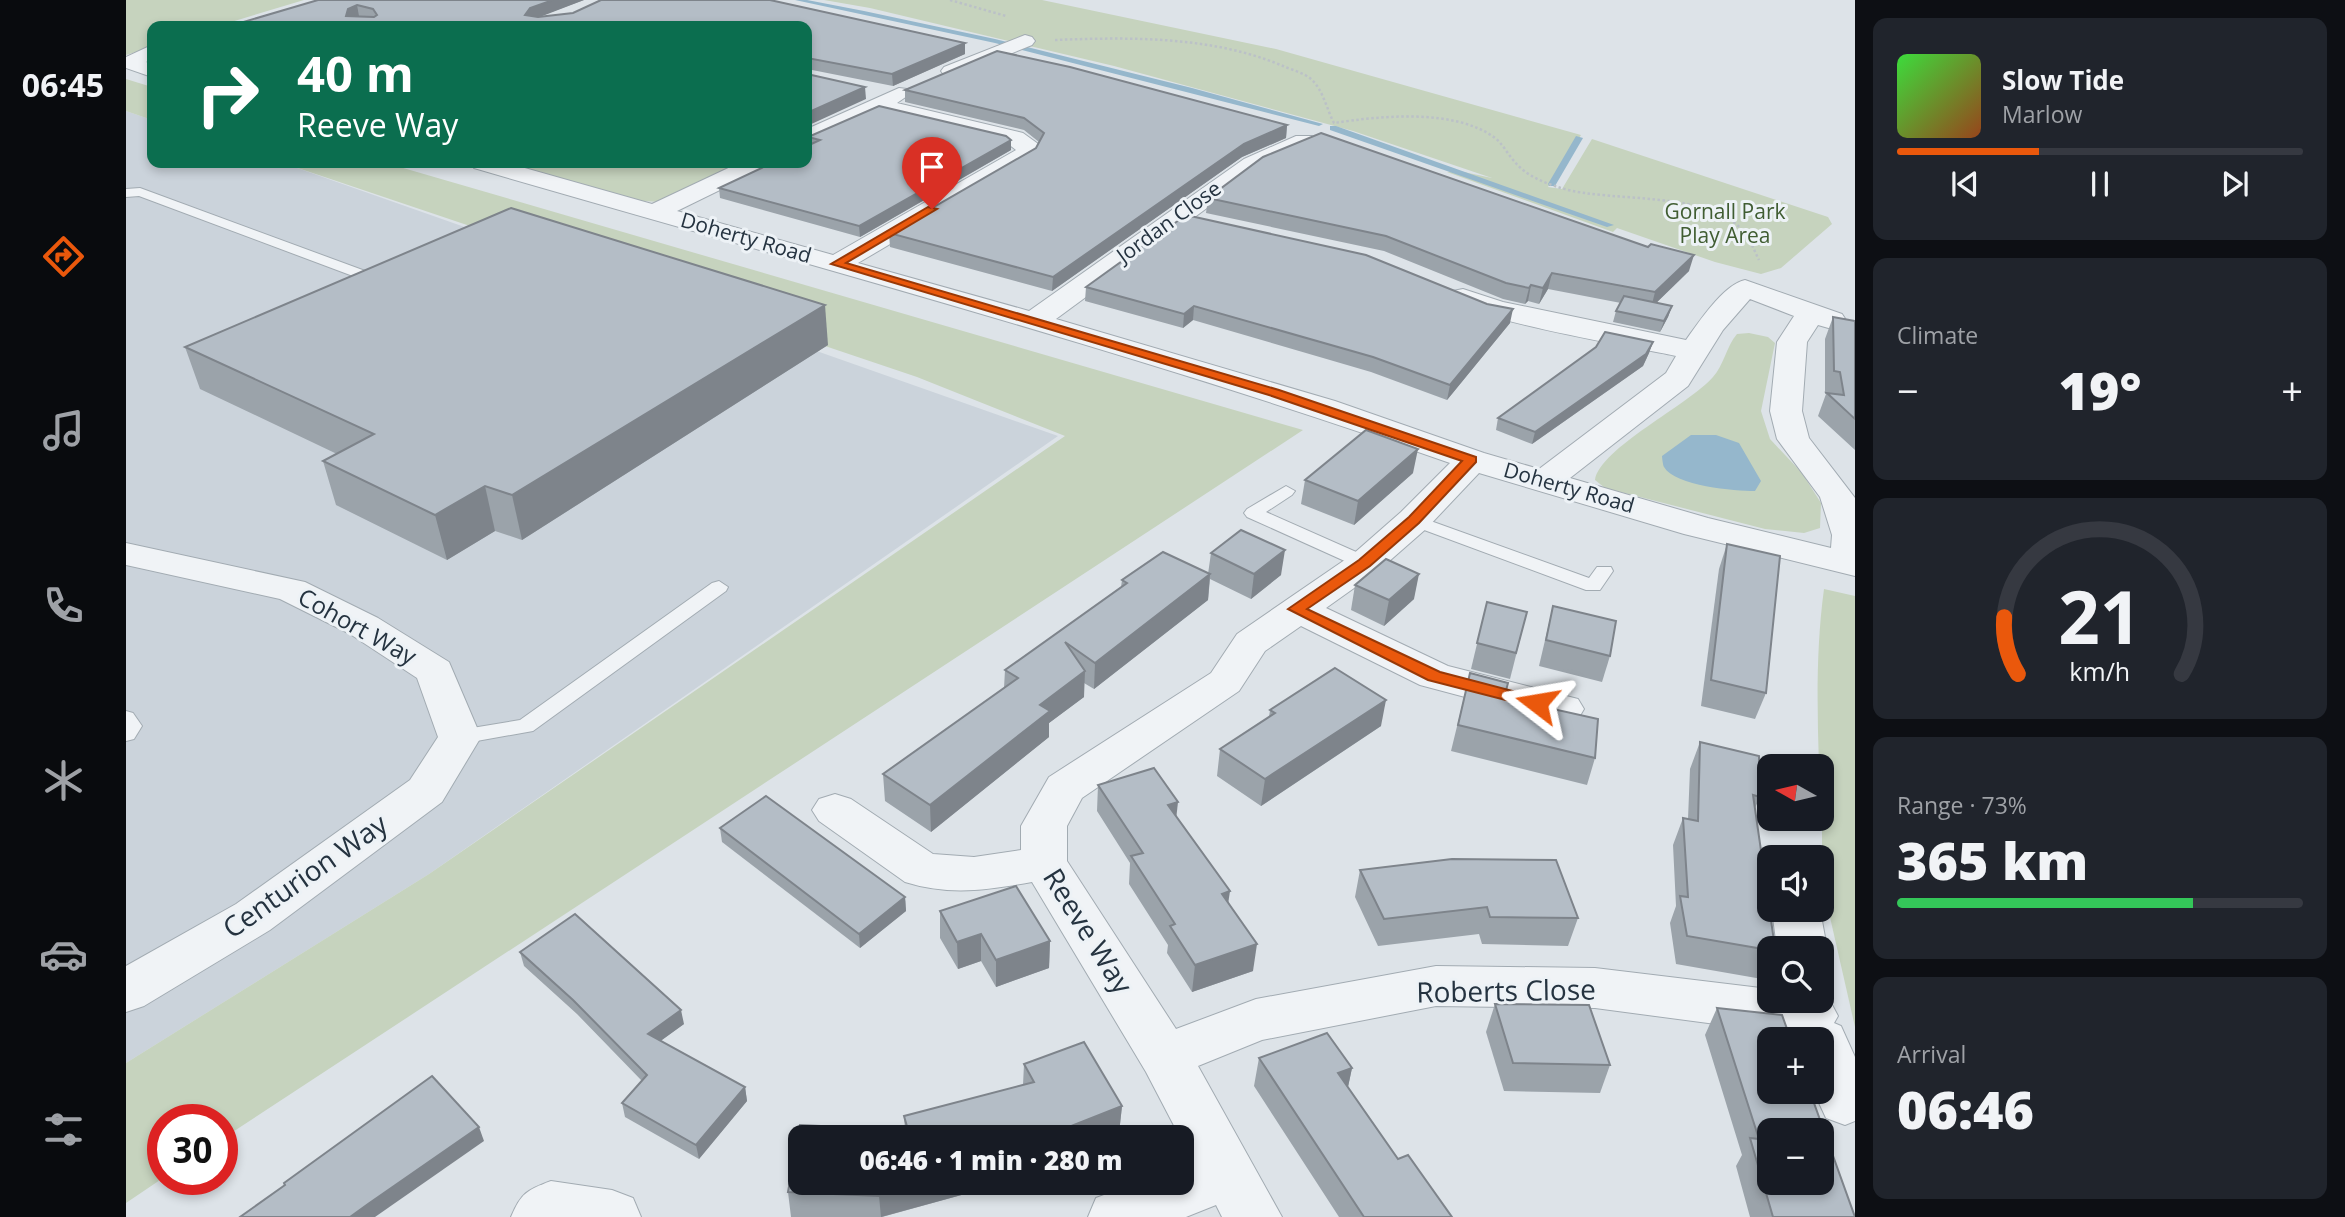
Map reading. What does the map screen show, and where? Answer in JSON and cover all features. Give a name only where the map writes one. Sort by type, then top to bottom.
[{"type":"street","points":[[970,47],[1011,47]]},
{"type":"street","points":[[812,136],[923,83],[1011,47]]},
{"type":"street","points":[[147,54],[131,62],[147,69]]},
{"type":"street","points":[[837,264],[1026,154],[1029,146],[1015,138],[885,100],[857,88]]},
{"type":"street","name":"Jordan Close","points":[[1033,322],[1252,163],[1314,136]]},
{"type":"street","name":"Doherty Road","points":[[500,168],[837,264],[1324,408],[1472,460],[1697,526],[1852,564]]},
{"type":"street","points":[[656,212],[747,168]]},
{"type":"street","points":[[1176,216],[1216,225]]},
{"type":"street","points":[[1435,287],[1495,309],[1694,351]]},
{"type":"street","points":[[1545,481],[1677,379],[1711,326],[1745,288],[1845,325]]},
{"type":"street","points":[[1811,312],[1792,342],[1786,411],[1793,439],[1837,496],[1850,535],[1852,564]]},
{"type":"street","name":"Reeve Way","points":[[1241,1196],[1165,1056],[1044,863],[1044,826],[1065,788],[1225,682],[1251,643],[1365,563],[1414,520],[1472,460]]},
{"type":"street","name":"Cohort Way","points":[[126,554],[292,590],[364,626],[435,671],[460,737]]},
{"type":"street","points":[[1296,609],[1434,676],[1563,709]]},
{"type":"street","name":"Centurion Way","points":[[126,991],[253,917],[426,791],[460,737]]},
{"type":"street","points":[[835,810],[922,870],[974,875],[1044,863]]},
{"type":"street","name":"Roberts Close","points":[[1165,1056],[1256,1020],[1436,986],[1595,988],[1816,1024],[1845,1101]]},
{"type":"street","points":[[1117,1217],[1241,1196]]},
{"type":"street","points":[[540,1217],[551,1208],[612,1217]]},
{"type":"lane","points":[[126,193],[140,192],[387,284]]},
{"type":"lane","points":[[1286,491],[1253,513],[1365,563]]},
{"type":"lane","points":[[1414,520],[1593,586],[1604,571]]},
{"type":"lane","points":[[460,737],[526,726],[719,587]]},
{"type":"lane","points":[[126,718],[131,726],[126,734]]},
{"type":"path","points":[[950,0],[1017,19],[1027,29],[1011,47]]},
{"type":"path","points":[[1011,47],[1125,39],[1237,52],[1279,64],[1312,80],[1334,123],[1401,116],[1473,128],[1494,138],[1520,167],[1562,188],[1598,197],[1685,204],[1712,210],[1735,222],[1748,234],[1759,261],[1752,281],[1745,288]]},
{"type":"shaded area","points":[[126,111],[147,118],[147,168],[297,168],[1058,436],[429,874],[126,1063]]},
{"type":"green space","points":[[126,0],[304,0],[235,21],[147,21],[147,49],[126,55]]},
{"type":"green space","name":"Gornall Park Play Area","points":[[824,0],[1042,0],[1276,49],[1581,135],[1548,187],[1562,189],[1592,139],[1828,217],[1832,224],[1781,268],[1761,274],[1715,262],[1617,228],[1613,232],[1447,172],[1459,171],[1492,178],[1353,131],[1114,66],[870,8]]},
{"type":"green space","points":[[126,79],[147,85],[147,118],[126,111]]},
{"type":"green space","points":[[298,168],[403,168],[1303,430],[238,1129],[238,1104],[147,1104],[147,1189],[126,1203],[126,1063],[429,874],[1065,436],[917,377]]},
{"type":"green space","points":[[526,168],[732,168],[661,202],[642,201]]},
{"type":"green space","points":[[1749,333],[1768,337],[1775,343],[1761,411],[1770,439],[1802,473],[1821,503],[1820,528],[1804,533],[1765,529],[1605,488],[1595,480],[1601,467],[1628,440],[1702,388],[1713,377],[1737,334]]},
{"type":"green space","points":[[1824,589],[1855,596],[1855,1027],[1831,922],[1834,922],[1834,845],[1822,845],[1822,831],[1834,831],[1834,754],[1819,754],[1820,633]]},
{"type":"water","points":[[1691,435],[1716,435],[1739,443],[1761,481],[1755,491],[1706,486],[1680,479],[1670,473],[1664,466],[1662,456]]},
{"type":"building","points":[[318,0],[553,0],[530,8],[525,15],[538,17],[573,13],[601,0],[770,0],[965,43],[892,74],[812,59],[812,21],[247,21]],"holes":[[[357,5],[373,9],[377,15],[374,17],[346,16],[348,9]]]},
{"type":"building","points":[[997,51],[1070,67],[1287,125],[1244,144],[1053,277],[889,233],[1036,148],[1044,133],[1024,118],[905,90]]},
{"type":"building","points":[[812,75],[865,87],[812,111]]},
{"type":"building","points":[[879,106],[1006,136],[1011,140],[859,226],[719,188],[761,168],[812,168],[812,144],[820,140],[812,138],[812,135]]},
{"type":"building","points":[[1321,133],[1648,247],[1651,244],[1694,255],[1655,292],[1552,273],[1543,288],[1531,285],[1529,288],[1506,283],[1386,236],[1208,198],[1263,157]]},
{"type":"building","points":[[511,208],[825,305],[512,495],[485,486],[435,515],[323,461],[374,434],[185,347]]},
{"type":"building","points":[[1186,215],[1366,255],[1487,304],[1513,309],[1450,385],[1373,357],[1194,306],[1184,314],[1086,287]]},
{"type":"building","points":[[1624,296],[1672,306],[1664,321],[1616,311]]},
{"type":"building","points":[[1833,317],[1855,321],[1855,419],[1827,393],[1844,395],[1840,372],[1834,371]]},
{"type":"building","points":[[1605,332],[1653,342],[1646,354],[1535,432],[1498,418],[1596,347]]},
{"type":"building","points":[[1366,430],[1418,449],[1358,501],[1305,480]]},
{"type":"building","points":[[1241,530],[1285,550],[1254,574],[1211,553]]},
{"type":"building","points":[[1727,544],[1780,556],[1766,693],[1711,680]]},
{"type":"building","points":[[1163,552],[1210,574],[1095,663],[1065,642],[1085,671],[1040,705],[1050,711],[930,805],[883,774],[1018,678],[1005,670],[1127,583],[1122,580]]},
{"type":"building","points":[[1386,559],[1419,574],[1389,600],[1355,585]]},
{"type":"building","points":[[1487,602],[1527,612],[1516,653],[1477,643]]},
{"type":"building","points":[[1553,606],[1616,621],[1610,656],[1546,640]]},
{"type":"building","points":[[1335,668],[1386,700],[1265,779],[1220,749],[1275,713],[1270,710]]},
{"type":"building","points":[[1470,673],[1508,683],[1504,698],[1598,719],[1595,758],[1458,725]]},
{"type":"building","points":[[1700,742],[1757,756],[1757,796],[1753,795],[1760,845],[1757,845],[1757,922],[1771,922],[1773,936],[1757,936],[1757,948],[1687,936],[1680,896],[1688,897],[1683,818],[1698,821]]},
{"type":"building","points":[[1154,768],[1178,802],[1168,805],[1230,891],[1222,894],[1257,944],[1195,965],[1170,926],[1175,924],[1131,856],[1143,853],[1098,785]]},
{"type":"building","points":[[766,796],[905,897],[859,934],[720,828]]},
{"type":"building","points":[[1452,859],[1556,860],[1578,918],[1490,917],[1487,907],[1384,919],[1360,870]]},
{"type":"building","points":[[1016,886],[1050,941],[996,960],[981,934],[957,942],[940,911]]},
{"type":"building","points":[[575,914],[681,1010],[648,1034],[745,1087],[696,1145],[622,1103],[647,1075],[573,1000],[520,952]]},
{"type":"building","points":[[1495,1004],[1589,1005],[1610,1065],[1513,1063]]},
{"type":"building","points":[[1717,1008],[1782,1015],[1786,1027],[1757,1027],[1757,1104],[1814,1104],[1819,1118],[1757,1118],[1757,1133]]},
{"type":"building","points":[[1327,1033],[1352,1068],[1338,1073],[1398,1159],[1408,1155],[1452,1217],[1364,1217],[1259,1058]]},
{"type":"building","points":[[1084,1042],[1122,1106],[1074,1125],[907,1125],[904,1116],[1034,1082],[1024,1064]]},
{"type":"building","points":[[432,1076],[479,1127],[350,1217],[240,1217],[285,1185],[284,1183]]},
{"type":"building","points":[[1750,1138],[1757,1139],[1757,1162]]},
{"type":"building","points":[[1834,1159],[1855,1217],[1773,1217],[1767,1195],[1834,1195]]},
{"type":"waterway","points":[[798,0],[995,41],[1319,124]]},
{"type":"waterway","points":[[1333,128],[1610,225]]},
{"type":"waterway","points":[[1552,184],[1579,138]]},
{"type":"route","points":[[932,209],[837,264],[1324,408],[1472,460],[1414,520],[1365,563],[1296,609],[1434,676],[1537,703]]}]
